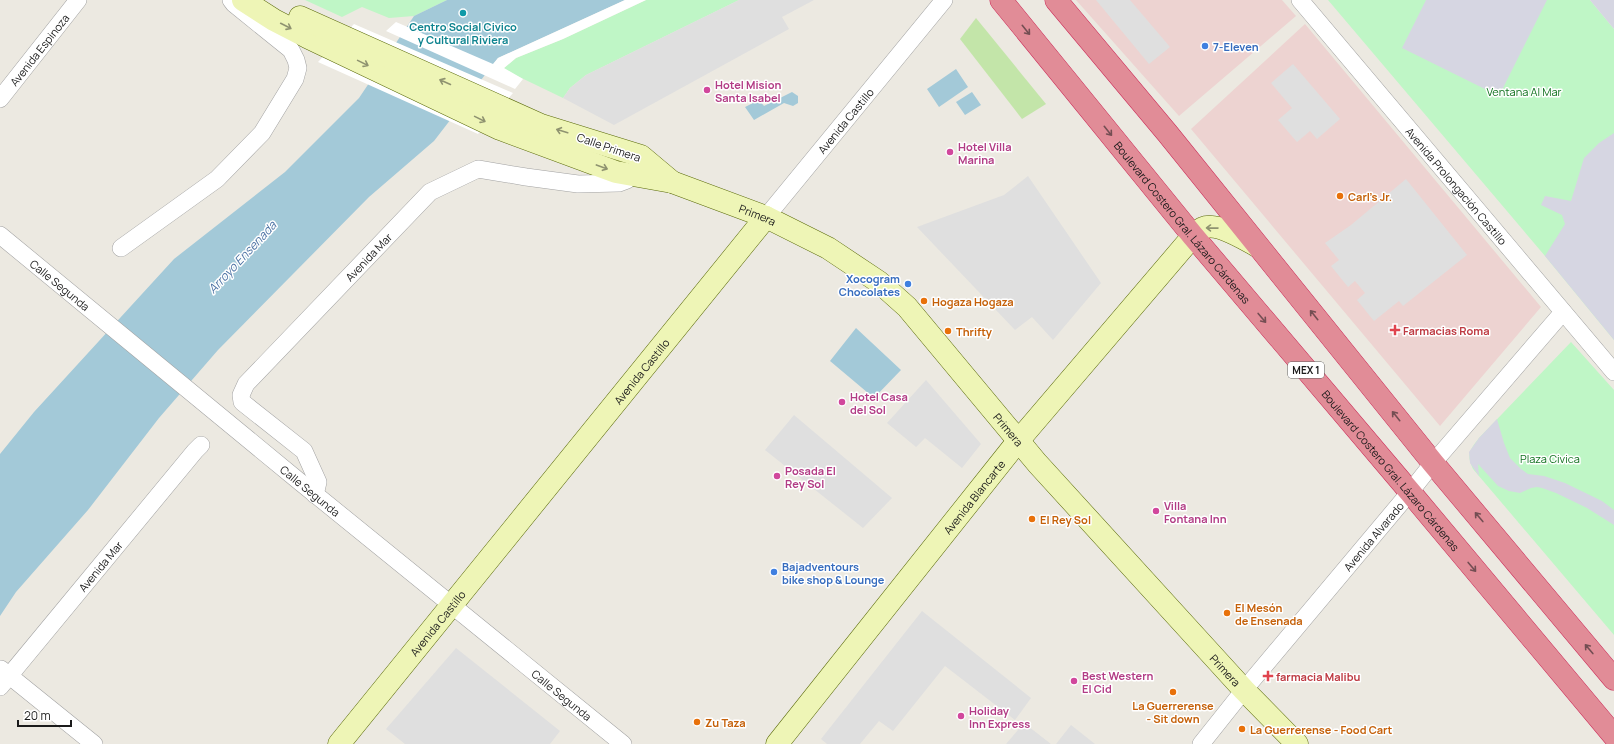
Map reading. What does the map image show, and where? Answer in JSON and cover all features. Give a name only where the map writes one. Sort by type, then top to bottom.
[{"type":"highway","name":"Boulevard Costero Gral. Lázaro Cárdenas","points":[[1001,0],[1193,236],[1614,736]]},
{"type":"highway","points":[[1056,0],[1168,134],[1433,463],[1614,679]]},
{"type":"main road","name":"Calle Primera","points":[[243,0],[274,20],[307,37],[332,40]]},
{"type":"main road","name":"Calle Primera","points":[[269,0],[305,20],[332,40],[503,119],[541,125],[637,165],[672,182]]},
{"type":"main road","name":"Primera","points":[[672,182],[766,217],[828,248],[879,282],[906,307],[1018,441],[1244,690],[1297,744]]},
{"type":"main road","name":"Avenida Castillo","points":[[339,744],[766,217]]},
{"type":"main road","name":"Avenida Blancarte","points":[[778,744],[1018,441],[1193,236],[1203,228],[1211,226],[1240,236],[1257,246]]},
{"type":"street","name":"Avenida Espinoza","points":[[0,99],[78,0]]},
{"type":"street","points":[[121,248],[218,179],[262,133],[295,79],[298,68],[291,50],[231,0]]},
{"type":"street","name":"Avenida Castillo","points":[[766,217],[944,0]]},
{"type":"street","name":"Avenida Prolongación Castillo","points":[[1300,0],[1614,372]]},
{"type":"street","name":"Avenida Mar","points":[[315,495],[318,482],[304,451],[242,402],[241,394],[246,384],[430,192],[478,168],[526,177],[578,184],[619,183],[626,180],[637,165]]},
{"type":"street","name":"Calle Segunda","points":[[1,236],[315,495],[623,744]]},
{"type":"street","name":"Avenida Alvarado","points":[[1201,744],[1244,690],[1433,463],[1564,312]]},
{"type":"street","name":"Avenida Mar","points":[[3,677],[201,445]]},
{"type":"street","points":[[3,677],[94,744]]},
{"type":"shaded area","points":[[739,0],[814,0],[782,17],[789,29],[614,125],[563,98],[570,88],[586,75]]},
{"type":"shaded area","points":[[1076,0],[1282,0],[1296,16],[1179,116]]},
{"type":"shaded area","points":[[1096,0],[1130,0],[1170,47],[1149,64]]},
{"type":"shaded area","points":[[1426,0],[1547,0],[1499,96],[1402,48]]},
{"type":"shaded area","points":[[1590,0],[1614,0],[1614,29],[1609,23]]},
{"type":"shaded area","points":[[1305,24],[1541,307],[1440,426],[1191,129]]},
{"type":"shaded area","points":[[1293,64],[1340,119],[1317,139],[1310,131],[1297,142],[1278,120],[1292,108],[1271,83]]},
{"type":"shaded area","points":[[1614,133],[1614,340],[1545,256],[1565,224],[1562,215],[1541,205],[1545,196],[1571,201],[1584,158],[1599,143]]},
{"type":"shaded area","points":[[1028,176],[1101,283],[1053,340],[1032,317],[1015,330],[917,227],[1004,195]]},
{"type":"shaded area","points":[[1406,179],[1467,255],[1403,306],[1399,301],[1374,321],[1357,300],[1365,293],[1355,281],[1348,287],[1331,266],[1339,260],[1325,243],[1351,225]]},
{"type":"shaded area","points":[[926,380],[981,444],[962,468],[925,438],[916,447],[887,423]]},
{"type":"shaded area","points":[[794,415],[892,498],[863,528],[765,450]]},
{"type":"shaded area","points":[[1497,419],[1510,458],[1521,469],[1528,474],[1544,476],[1565,483],[1602,501],[1614,510],[1614,525],[1587,508],[1542,488],[1531,488],[1520,493],[1509,491],[1498,486],[1478,464],[1479,476],[1470,463],[1469,452],[1479,438]]},
{"type":"shaded area","points":[[922,611],[1031,698],[1015,720],[945,666],[893,731],[879,721],[860,744],[827,744],[821,739]]},
{"type":"shaded area","points":[[456,648],[560,731],[550,744],[405,744],[386,729]]},
{"type":"shaded area","points":[[1024,723],[1051,744],[1006,744]]},
{"type":"shaded area","points":[[1071,725],[1095,744],[1056,744]]},
{"type":"green space","points":[[305,0],[447,0],[414,16],[389,18],[362,7],[342,17]]},
{"type":"green space","points":[[646,0],[739,0],[586,75],[570,88],[563,98],[503,69],[516,58],[563,39]]},
{"type":"green space","name":"Ventana Al Mar","points":[[1328,0],[1590,0],[1614,29],[1614,340],[1545,256]]},
{"type":"green space","points":[[976,18],[1046,104],[1022,119],[960,39]]},
{"type":"green space","name":"Plaza Civica","points":[[1571,342],[1614,390],[1614,635],[1473,469],[1469,456],[1471,449],[1479,438]]},
{"type":"water","name":"Arroyo Ensenada","points":[[447,0],[625,0],[498,58],[434,141],[369,197],[218,350],[159,418],[88,510],[16,592],[0,616],[0,454],[34,412],[174,259],[285,172],[359,98],[414,16]]},
{"type":"water","points":[[956,69],[968,87],[939,107],[927,89]]},
{"type":"water","points":[[792,92],[798,96],[798,103],[793,106],[784,103],[754,120],[745,107],[759,100],[764,106]]},
{"type":"water","points":[[972,92],[981,105],[965,115],[956,102]]},
{"type":"water","points":[[856,328],[901,370],[874,398],[830,361]]},
{"type":"pier","points":[[625,0],[646,0],[563,39],[516,58],[504,68],[523,79],[515,89],[386,31],[396,22],[493,64],[498,58]]},
{"type":"pier","points":[[354,24],[513,93],[478,134],[318,62]]},
{"type":"place","name":"Centro Social Civico y Cultural Riviera","points":[[463,13]]},
{"type":"place","name":"7-Eleven","points":[[1205,46]]},
{"type":"place","name":"Hotel Mision Santa Isabel","points":[[707,90]]},
{"type":"place","name":"Hotel Villa Marina","points":[[950,152]]},
{"type":"place","name":"Carl's Jr.","points":[[1340,196]]},
{"type":"place","name":"Xocogram Chocolates","points":[[908,284]]},
{"type":"place","name":"Hogaza Hogaza","points":[[924,301]]},
{"type":"place","name":"Farmacias Roma","points":[[1395,330]]},
{"type":"place","name":"Thrifty","points":[[948,331]]},
{"type":"place","name":"Hotel Casa del Sol","points":[[842,402]]},
{"type":"place","name":"Posada El Rey Sol","points":[[777,476]]},
{"type":"place","name":"Villa Fontana Inn","points":[[1156,511]]},
{"type":"place","name":"El Rey Sol","points":[[1032,519]]},
{"type":"place","name":"Bajadventours bike shop & Lounge","points":[[774,572]]},
{"type":"place","name":"El Mesón de Ensenada","points":[[1227,613]]},
{"type":"place","name":"farmacia Malibu","points":[[1268,676]]},
{"type":"place","name":"Best Western El Cid","points":[[1074,681]]},
{"type":"place","name":"La Guerrerense - Sit down","points":[[1173,692]]},
{"type":"place","name":"Holiday Inn Express","points":[[961,716]]},
{"type":"place","name":"Zu Taza","points":[[697,722]]},
{"type":"place","name":"La Guerrerense - Food Cart","points":[[1242,729]]}]
